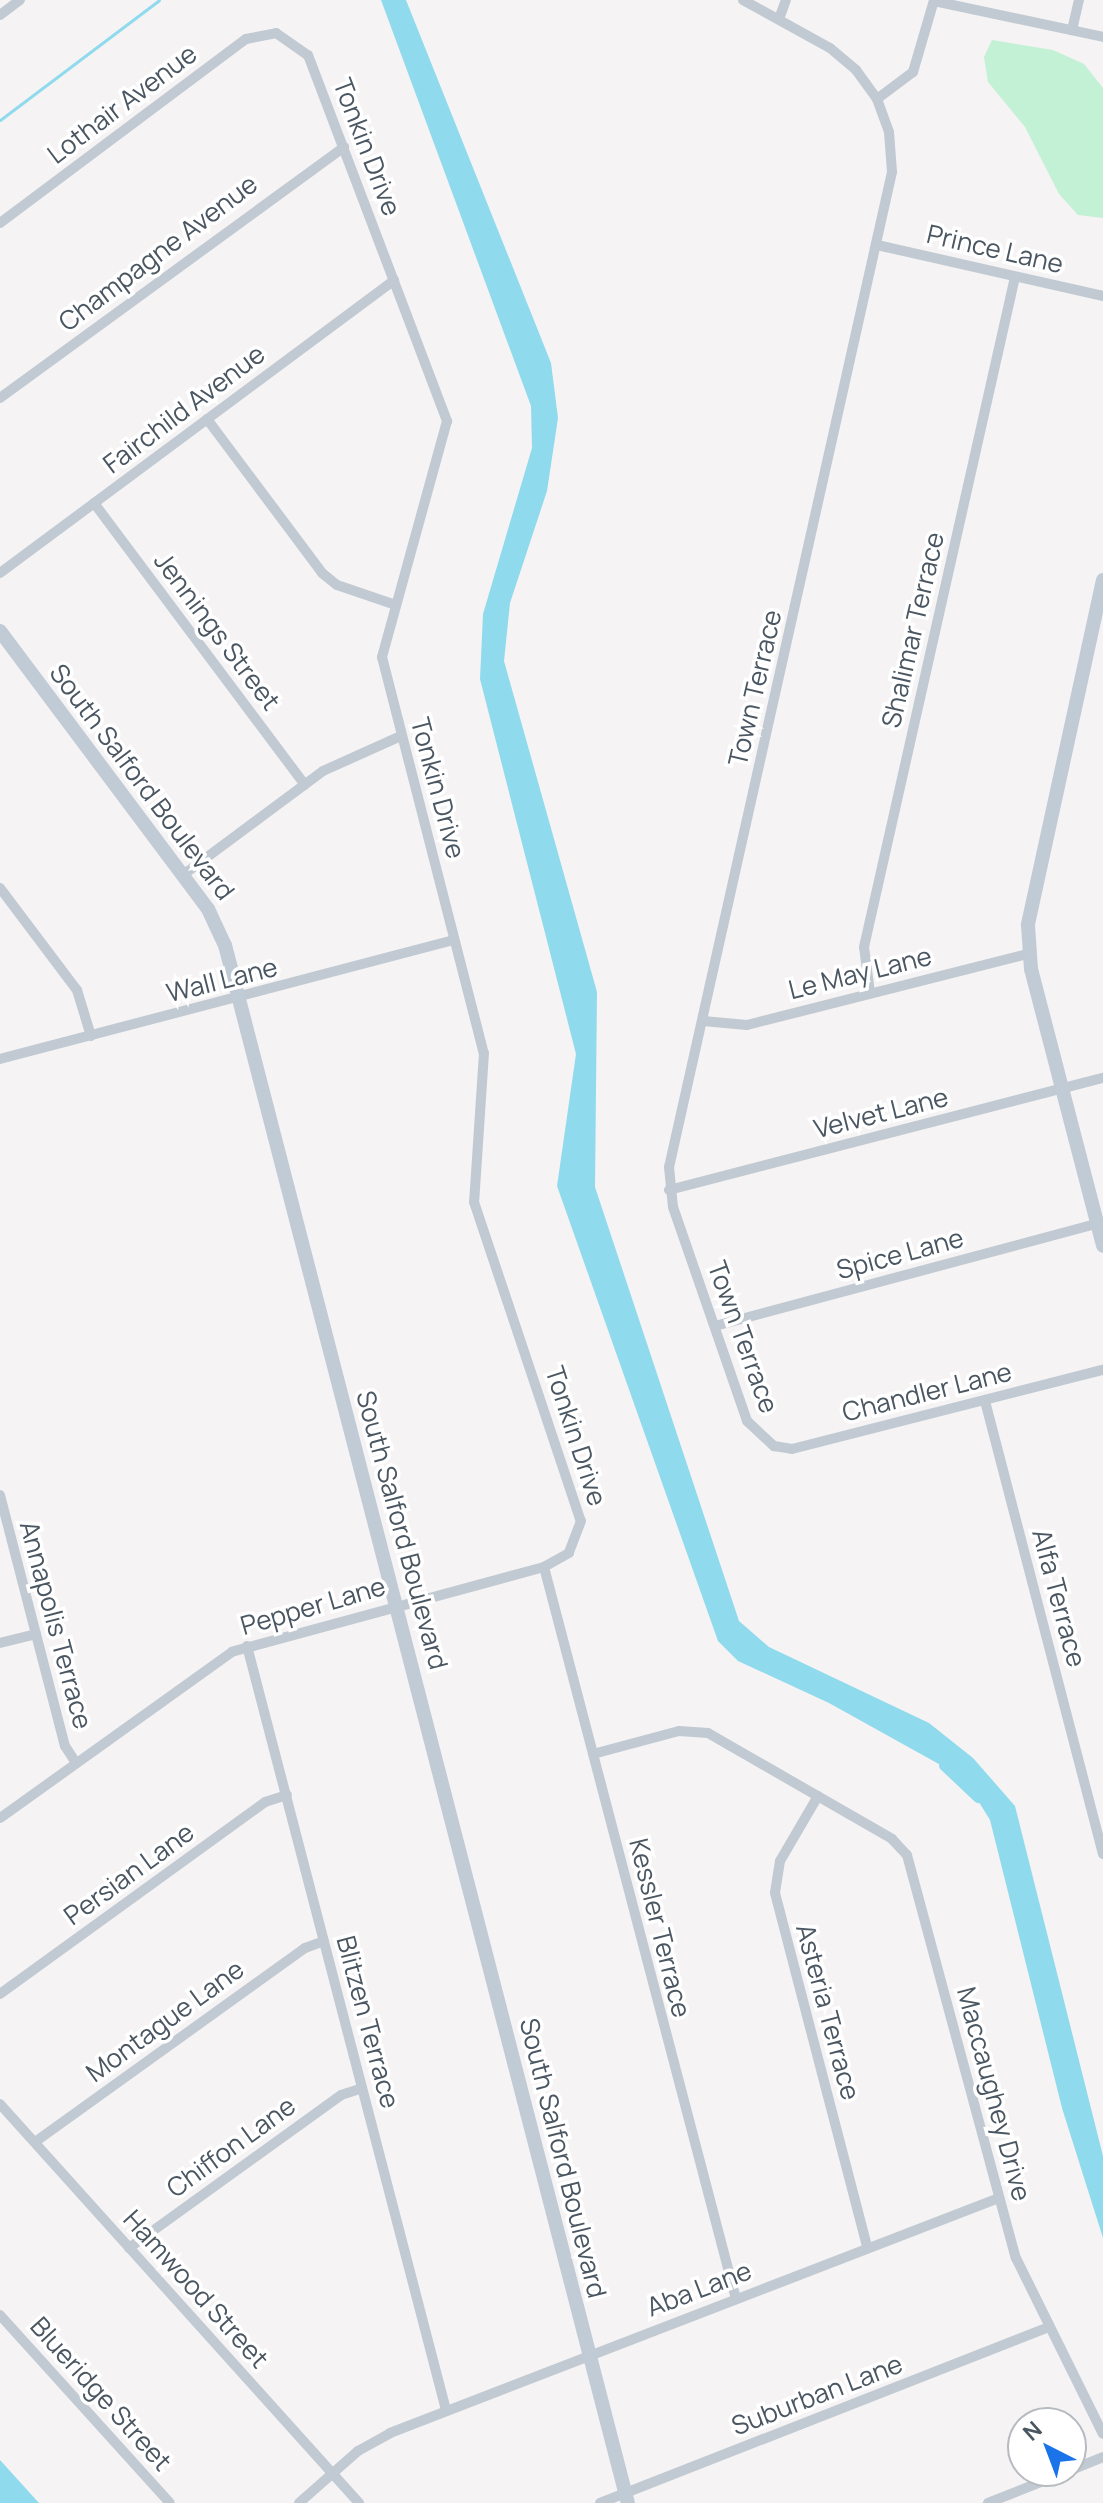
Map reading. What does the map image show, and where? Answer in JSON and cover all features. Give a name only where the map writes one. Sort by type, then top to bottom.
[{"type":"street","points":[[0,15],[20,0]]},
{"type":"street","name":"Town Terrace","points":[[743,0],[843,58],[877,99],[892,160],[877,245],[703,1021],[669,1190],[747,1421],[763,1440]]},
{"type":"street","points":[[779,19],[786,0]]},
{"type":"street","points":[[877,99],[913,72],[934,0],[1103,37]]},
{"type":"street","points":[[1072,30],[1079,0]]},
{"type":"street","name":"Tonkin Drive","points":[[276,33],[308,55],[447,428],[393,604],[382,657],[485,1062],[474,1202],[581,1513],[576,1544],[544,1567]]},
{"type":"street","name":"Lothair Avenue","points":[[0,223],[235,46],[276,33]]},
{"type":"street","name":"Champagne Avenue","points":[[0,398],[344,147]]},
{"type":"street","name":"Prince Lane","points":[[877,245],[1103,296]]},
{"type":"street","name":"Shalimar Terrace","points":[[870,993],[864,947],[1015,277]]},
{"type":"street","name":"Fairchild Avenue","points":[[0,573],[394,280]]},
{"type":"street","points":[[207,419],[322,573],[337,585],[393,604]]},
{"type":"street","name":"Jennings Street","points":[[94,503],[305,785]]},
{"type":"street","points":[[1103,580],[1032,894],[1028,954],[1103,1246]]},
{"type":"street","name":"South Salford Boulevard","points":[[0,631],[183,875],[219,928],[627,2498]]},
{"type":"street","points":[[183,875],[349,756],[401,736]]},
{"type":"street","points":[[0,888],[77,990],[91,1036]]},
{"type":"street","name":"Wall Lane","points":[[0,1059],[454,940]]},
{"type":"street","name":"Le May Lane","points":[[703,1021],[747,1025],[1028,954]]},
{"type":"street","name":"Velvet Lane","points":[[669,1190],[1103,1078]]},
{"type":"street","name":"Spice Lane","points":[[715,1326],[1097,1224]]},
{"type":"street","name":"Chandler Lane","points":[[763,1440],[792,1449],[1103,1370]]},
{"type":"street","name":"Alfa Terrace","points":[[985,1401],[1103,1854]]},
{"type":"street","name":"Annapolis Terrace","points":[[0,1496],[65,1746],[76,1763]]},
{"type":"street","name":"Pepper Lane","points":[[0,1818],[247,1646],[544,1567]]},
{"type":"street","name":"Kessler Terrace","points":[[544,1567],[736,2299]]},
{"type":"street","points":[[0,1643],[36,1634]]},
{"type":"street","name":"Blitzen Terrace","points":[[247,1646],[446,2410]]},
{"type":"street","name":"Maccaughey Drive","points":[[593,1754],[698,1730],[892,1839],[912,1865],[1016,2258],[1103,2434]]},
{"type":"street","name":"Persian Lane","points":[[0,1994],[265,1802],[287,1795]]},
{"type":"street","name":"Asteria Terrace","points":[[818,1796],[780,1861],[775,1893],[867,2247]]},
{"type":"street","name":"Montague Lane","points":[[35,2142],[305,1948],[324,1941]]},
{"type":"street","name":"Chiffon Lane","points":[[129,2248],[341,2095],[362,2088]]},
{"type":"street","name":"Hamwood Street","points":[[0,2104],[359,2503]]},
{"type":"street","name":"Aba Lane","points":[[299,2503],[376,2439],[999,2198]]},
{"type":"street","name":"Blueridge Street","points":[[0,2315],[170,2503]]},
{"type":"street","name":"Suburban Lane","points":[[600,2503],[627,2498],[1049,2327]]},
{"type":"street","points":[[988,2503],[1029,2487]]},
{"type":"green space","points":[[992,40],[1053,50],[1084,64],[1103,88],[1103,218],[1078,215],[1059,194],[1025,127],[988,82],[984,57]]},
{"type":"water","points":[[381,0],[406,0],[551,363],[558,418],[547,491],[510,603],[504,661],[597,992],[595,1187],[739,1621],[769,1647],[929,1723],[973,1758],[1015,1806],[1103,2156],[1103,2238],[1062,2108],[990,1820],[964,1778],[829,1703],[738,1661],[718,1641],[557,1186],[576,1054],[480,679],[483,614],[532,448],[531,406]]},
{"type":"water","points":[[0,2460],[39,2503],[0,2503]]},
{"type":"waterway","points":[[0,120],[159,0]]},
{"type":"waterway","points":[[944,1765],[978,1797]]}]
